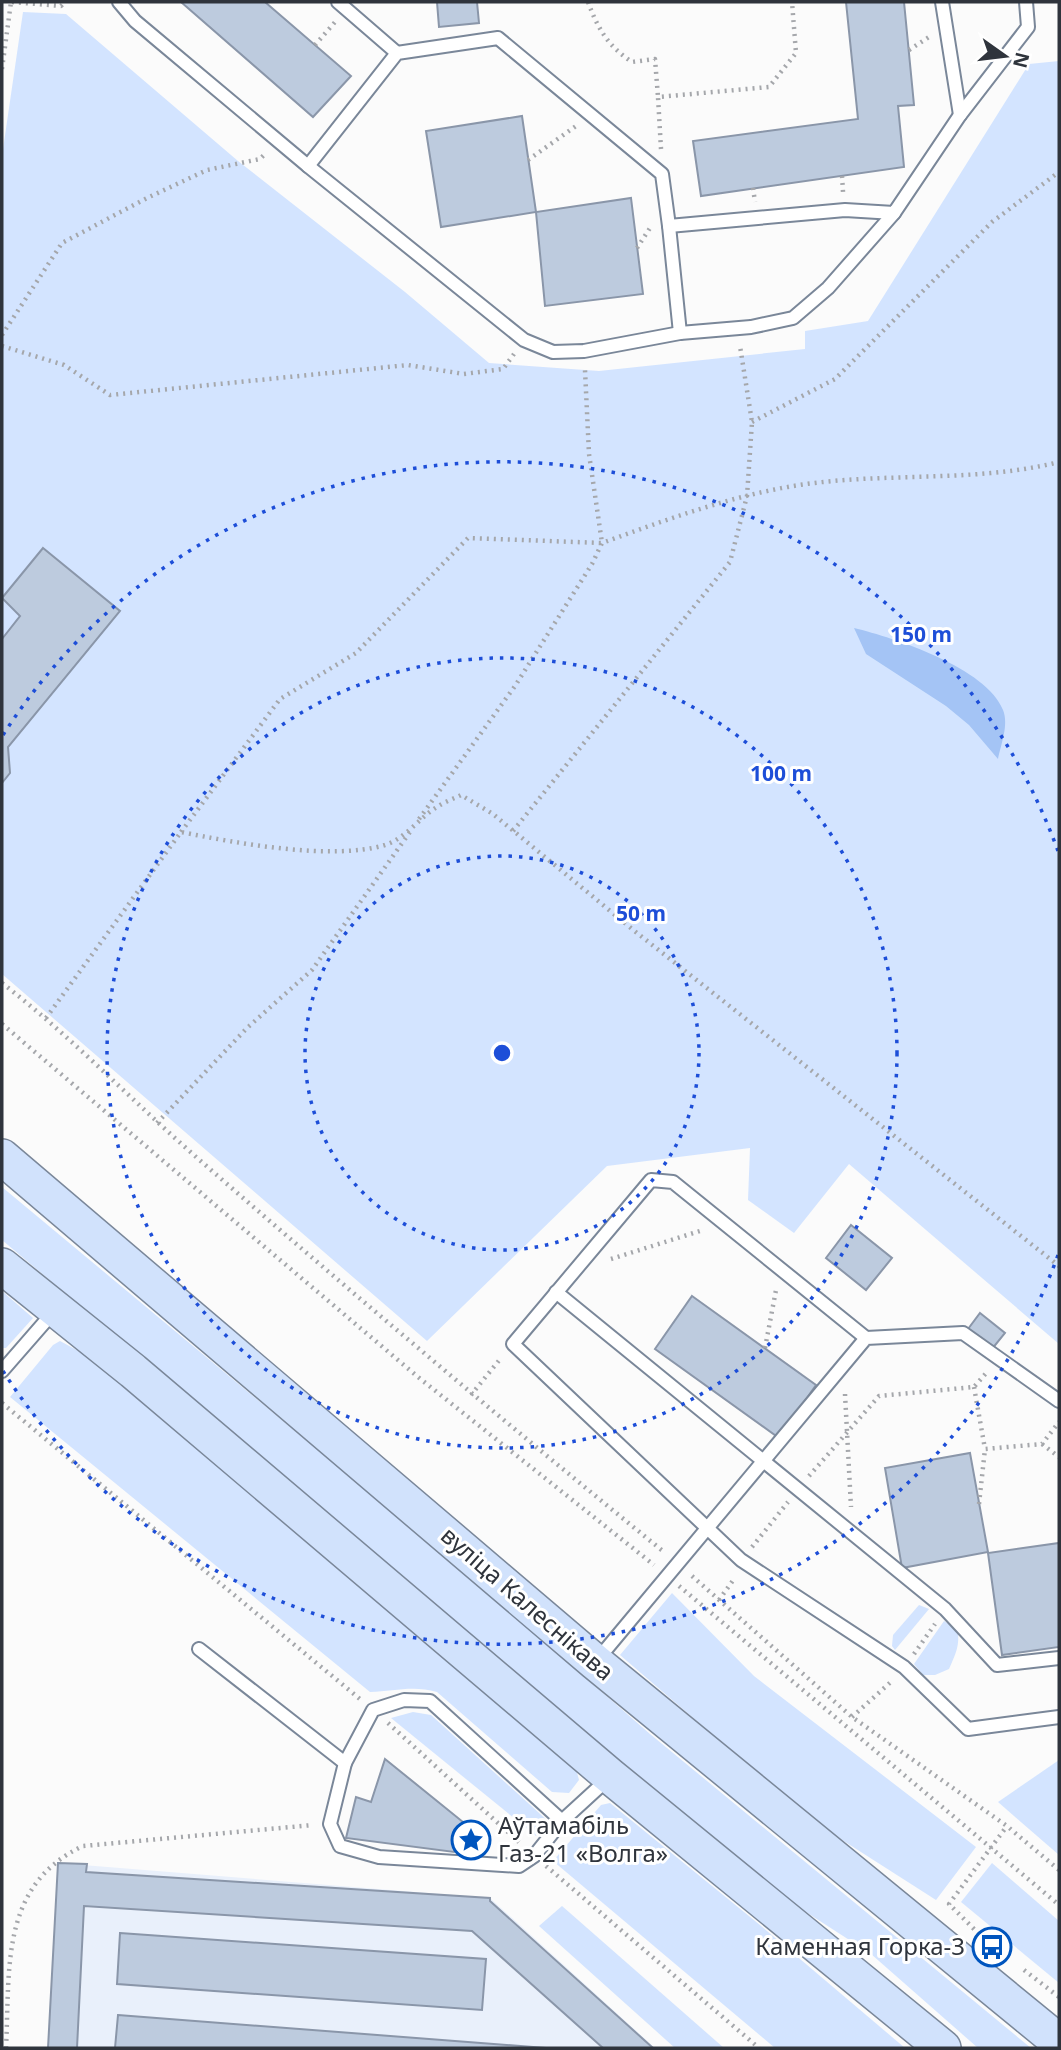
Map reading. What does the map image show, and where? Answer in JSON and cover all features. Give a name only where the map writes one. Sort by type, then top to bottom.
[{"type":"main road","name":"вуліца Калеснікава","points":[[2,1157],[595,1662],[1059,2042]]},
{"type":"main road","points":[[2,1266],[610,1776],[943,2048]]},
{"type":"lane","points":[[119,2],[135,22],[308,166],[524,340],[553,352],[584,351],[680,333],[737,328],[793,318],[828,288],[894,213],[960,115],[1028,27],[1026,2]]},
{"type":"lane","points":[[942,2],[960,115]]},
{"type":"lane","points":[[342,6],[397,53]]},
{"type":"lane","points":[[308,166],[397,53],[498,38],[662,174],[680,333]]},
{"type":"lane","points":[[669,226],[845,210],[894,213]]},
{"type":"lane","points":[[1059,1401],[963,1333],[866,1338],[673,1182],[652,1180],[513,1343],[741,1560],[904,1667],[968,1729],[1059,1717]]},
{"type":"lane","points":[[556,1292],[945,1609],[998,1665],[1059,1658]]},
{"type":"lane","points":[[3,1367],[50,1316],[60,1313]]},
{"type":"lane","points":[[595,1662],[669,1577],[866,1338]]},
{"type":"lane","points":[[199,1649],[345,1763]]},
{"type":"lane","points":[[562,1821],[430,1701],[404,1700],[373,1710],[345,1763],[330,1824],[340,1846],[379,1857],[519,1866],[534,1856],[562,1821],[610,1776]]},
{"type":"path","points":[[2,69],[12,2],[61,6],[65,2]]},
{"type":"path","points":[[588,2],[598,28],[614,50],[632,62],[655,59],[662,174]]},
{"type":"path","points":[[658,97],[769,87],[796,53],[792,2]]},
{"type":"path","points":[[316,45],[342,6]]},
{"type":"path","points":[[528,160],[592,114]]},
{"type":"path","points":[[2,335],[62,243],[207,170],[260,159],[278,140]]},
{"type":"path","points":[[752,422],[835,379],[992,222],[1059,172]]},
{"type":"path","points":[[513,831],[730,562],[747,496],[752,422],[737,328]]},
{"type":"path","points":[[2,346],[64,365],[110,395],[408,365],[464,374],[503,369],[524,340]]},
{"type":"path","points":[[157,1123],[247,1028],[312,970],[515,686],[592,564],[602,543],[589,454],[584,351]]},
{"type":"path","points":[[46,1018],[280,699],[356,653],[468,538],[602,543],[747,496],[814,484],[1023,471],[1059,462]]},
{"type":"path","points":[[181,832],[226,841],[336,851],[386,844],[412,829],[437,806],[461,795],[493,814],[643,937],[1059,1266]]},
{"type":"path","points":[[2,983],[46,1018],[157,1123],[471,1395],[678,1563],[852,1717],[1007,1825],[1059,1870]]},
{"type":"path","points":[[2,1024],[418,1377],[669,1577],[1059,1905]]},
{"type":"path","points":[[575,1270],[724,1224]]},
{"type":"path","points":[[765,1348],[780,1269]]},
{"type":"path","points":[[471,1395],[513,1343]]},
{"type":"path","points":[[718,1600],[735,1578],[741,1560],[878,1396],[974,1387],[998,1358]]},
{"type":"path","points":[[844,1365],[852,1533]]},
{"type":"path","points":[[974,1387],[985,1449],[979,1504]]},
{"type":"path","points":[[1042,1444],[1059,1422]]},
{"type":"path","points":[[985,1449],[1042,1444],[1059,1457]]},
{"type":"path","points":[[6,2048],[12,1934],[24,1896],[39,1874],[57,1858],[83,1846],[330,1824]]},
{"type":"path","points":[[984,1938],[949,1905],[1007,1825]]},
{"type":"path","points":[[1015,1964],[1059,1997]]},
{"type":"shaded area","points":[[23,12],[66,14],[238,161],[405,292],[489,363],[599,371],[805,349],[805,331],[868,321],[1029,64],[1059,61],[1059,1344],[849,1164],[794,1233],[748,1200],[750,1148],[607,1166],[427,1341],[2,974],[2,156]]},
{"type":"shaded area","points":[[854,628],[915,647],[960,668],[979,681],[994,695],[1005,716],[998,759],[969,725],[946,706],[866,654]]},
{"type":"shaded area","points":[[2,1187],[467,1574],[650,1734],[1031,2048],[978,2048],[871,1954],[778,1894],[2,1240]]},
{"type":"shaded area","points":[[2,1291],[33,1318],[6,1348],[2,1348]]},
{"type":"shaded area","points":[[60,1341],[86,1355],[247,1483],[575,1765],[579,1780],[569,1793],[552,1792],[437,1692],[412,1689],[370,1692],[10,1397],[53,1345]]},
{"type":"shaded area","points":[[672,1593],[754,1676],[976,1847],[936,1900],[814,1822],[620,1655]]},
{"type":"shaded area","points":[[919,1605],[929,1609],[895,1650],[892,1646],[893,1635]]},
{"type":"shaded area","points":[[944,1621],[957,1629],[958,1645],[955,1654],[949,1669],[935,1675],[923,1675],[914,1664]]},
{"type":"shaded area","points":[[413,1712],[431,1715],[549,1822],[536,1836],[391,1718]]},
{"type":"shaded area","points":[[1059,1760],[1059,1855],[998,1802]]},
{"type":"shaded area","points":[[610,1803],[905,2048],[775,2048],[553,1861],[601,1805]]},
{"type":"shaded area","points":[[58,1863],[490,1898],[655,2048],[48,2048]]},
{"type":"shaded area","points":[[992,1863],[1059,1921],[1059,1983],[961,1902]]},
{"type":"shaded area","points":[[562,1906],[724,2048],[675,2048],[539,1926]]},
{"type":"building","points":[[181,2],[265,2],[351,76],[313,117]]},
{"type":"building","points":[[437,2],[477,2],[479,23],[439,27]]},
{"type":"building","points":[[846,2],[904,2],[914,105],[898,106],[904,167],[701,196],[693,141],[858,119]]},
{"type":"building","points":[[522,116],[536,212],[441,227],[426,131]]},
{"type":"building","points":[[631,198],[643,294],[545,306],[536,212]]},
{"type":"building","points":[[43,548],[120,611],[8,747],[10,773],[2,783],[2,639],[20,616],[2,598]]},
{"type":"building","points":[[851,1225],[892,1258],[866,1290],[826,1258]]},
{"type":"building","points":[[692,1296],[816,1385],[779,1438],[655,1349]]},
{"type":"building","points":[[980,1313],[1005,1333],[992,1349],[968,1329]]},
{"type":"building","points":[[970,1453],[988,1552],[902,1568],[885,1468]]},
{"type":"building","points":[[1059,1543],[1059,1647],[1002,1655],[988,1553]]},
{"type":"building","points":[[385,1759],[463,1822],[454,1852],[346,1838],[356,1797],[371,1802]]},
{"type":"building","points":[[58,1863],[87,1864],[86,1872],[490,1898],[490,1901],[653,2048],[603,2048],[472,1931],[84,1906],[77,2048],[48,2048]]},
{"type":"building","points":[[120,1933],[486,1959],[482,2010],[117,1984]]},
{"type":"building","points":[[118,2015],[546,2048],[115,2048]]},
{"type":"place","name":"Аўтамабіль Газ-21 «Волга»","points":[[471,1840]]},
{"type":"place","name":"Каменная Горка-3","points":[[992,1947]]}]
